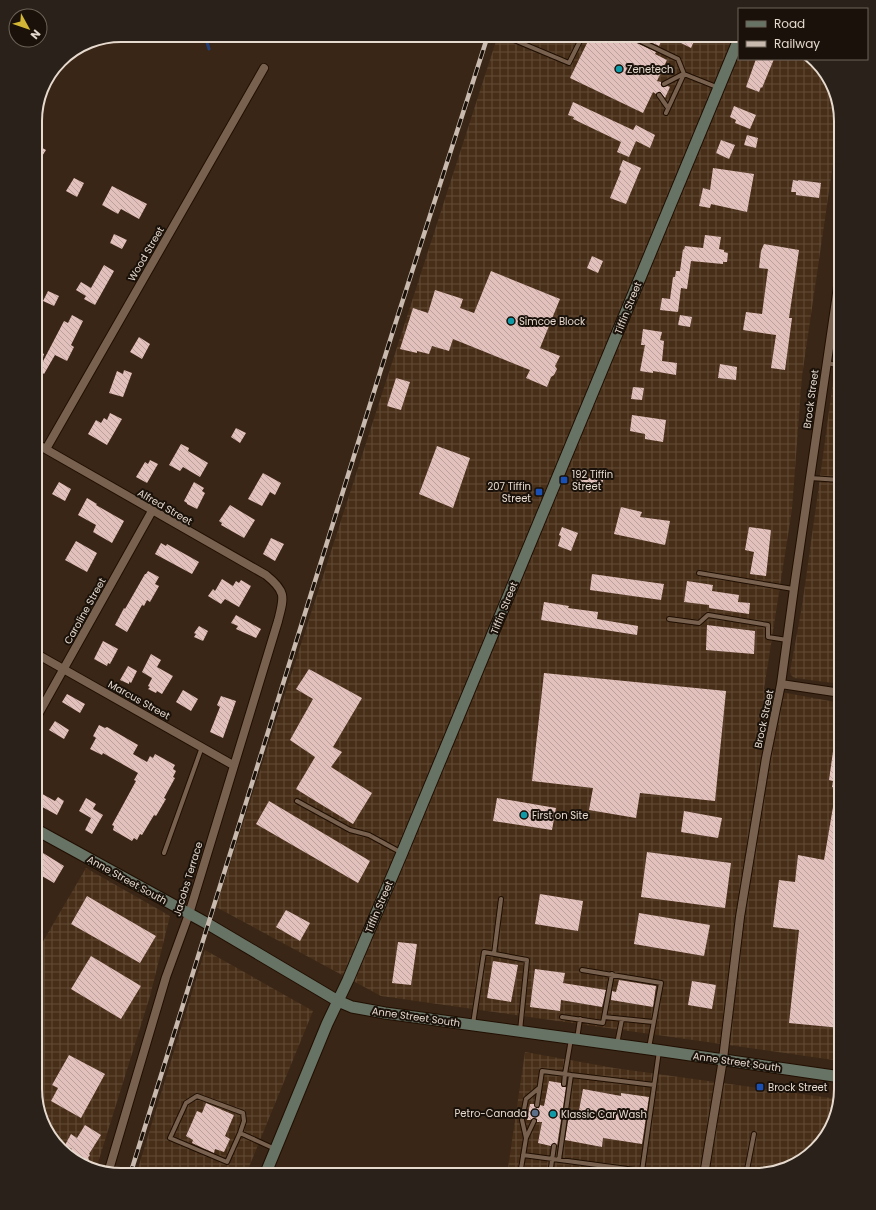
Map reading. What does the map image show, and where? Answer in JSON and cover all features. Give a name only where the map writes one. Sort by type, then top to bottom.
[{"type":"street","name":"Tiffin Street","points":[[268,1168],[327,1024],[402,853],[738,42]]},
{"type":"street","name":"Wood Street","points":[[46,449],[264,68]]},
{"type":"street","name":"Brock Street","points":[[705,1168],[722,1059],[740,917],[766,758],[781,684],[793,589],[834,311]]},
{"type":"street","name":"Alfred Street","points":[[42,447],[266,575],[275,582],[282,591]]},
{"type":"street","name":"Caroline Street","points":[[42,708],[152,511]]},
{"type":"street","name":"Jacobs Terrace","points":[[110,1167],[166,977],[189,914],[281,610],[282,591]]},
{"type":"street","name":"Marcus Street","points":[[42,657],[202,746],[233,765]]},
{"type":"street","points":[[781,684],[834,692]]},
{"type":"street","name":"Anne Street South","points":[[42,833],[189,914],[338,1001],[352,1007],[385,1013],[722,1059],[834,1076]]},
{"type":"lane","points":[[519,42],[569,63],[580,42]]},
{"type":"lane","points":[[643,42],[678,59],[684,74],[719,88]]},
{"type":"lane","points":[[664,84],[684,74]]},
{"type":"lane","points":[[666,113],[684,74]]},
{"type":"lane","points":[[659,95],[668,108]]},
{"type":"lane","points":[[826,363],[834,365]]},
{"type":"lane","points":[[810,478],[834,480]]},
{"type":"lane","points":[[698,573],[793,589]]},
{"type":"lane","points":[[669,619],[699,623],[708,615],[768,625],[768,637],[787,640]]},
{"type":"lane","points":[[164,853],[202,746]]},
{"type":"lane","points":[[297,801],[350,830],[369,835],[402,853]]},
{"type":"lane","points":[[494,954],[501,899]]},
{"type":"lane","points":[[473,1025],[484,952],[527,960],[520,1016],[520,1032]]},
{"type":"lane","points":[[582,970],[661,983],[653,1022],[654,1085],[643,1168]]},
{"type":"lane","points":[[562,1016],[603,1023],[612,974]]},
{"type":"lane","points":[[604,1017],[653,1022]]},
{"type":"lane","points":[[564,1084],[565,1074],[580,1019]]},
{"type":"lane","points":[[617,1045],[622,1019]]},
{"type":"lane","points":[[537,1105],[542,1071],[654,1085]]},
{"type":"lane","points":[[559,1160],[572,1075]]},
{"type":"lane","points":[[526,1138],[522,1120],[526,1099],[540,1088]]},
{"type":"lane","points":[[197,1096],[243,1113],[244,1122],[240,1133],[227,1162],[170,1138],[186,1103],[197,1096]]},
{"type":"lane","points":[[521,1168],[526,1138],[534,1121]]},
{"type":"lane","points":[[240,1133],[276,1149]]},
{"type":"lane","points":[[747,1168],[754,1134]]},
{"type":"lane","points":[[551,1168],[554,1146]]},
{"type":"lane","points":[[523,1155],[614,1168]]},
{"type":"shaded area","points":[[496,42],[738,42],[738,60],[805,60],[818,73],[828,91],[834,121],[834,157],[802,376],[792,509],[764,689],[834,702],[834,1060],[381,996],[216,907]]},
{"type":"shaded area","points":[[834,374],[834,683],[794,678],[790,671],[802,606]]},
{"type":"shaded area","points":[[86,868],[170,916],[150,996],[97,1164],[77,1155],[65,1145],[58,1137],[48,1119],[45,1109],[42,1089],[42,943]]},
{"type":"shaded area","points":[[205,950],[313,1011],[249,1167],[251,1168],[138,1168]]},
{"type":"shaded area","points":[[525,1052],[614,1068],[833,1098],[828,1119],[818,1137],[803,1152],[785,1162],[775,1165],[755,1168],[508,1168]]},
{"type":"building","name":"Zenetech","points":[[588,42],[635,42],[656,52],[655,54],[667,60],[657,81],[661,82],[662,87],[670,87],[665,98],[660,92],[656,94],[653,92],[643,113],[570,78]]},
{"type":"building","points":[[651,42],[661,42],[659,46]]},
{"type":"building","points":[[681,42],[694,42],[691,48]]},
{"type":"building","points":[[756,60],[774,60],[759,92],[746,87]]},
{"type":"building","points":[[573,102],[633,130],[636,125],[655,135],[650,148],[636,141],[629,157],[617,152],[621,142],[573,119],[574,117],[568,115]]},
{"type":"building","points":[[734,106],[756,115],[750,129],[735,123],[736,120],[730,117]]},
{"type":"building","points":[[747,135],[758,138],[756,148],[744,145]]},
{"type":"building","points":[[721,140],[735,145],[729,159],[716,153]]},
{"type":"building","points":[[42,148],[46,150],[42,156]]},
{"type":"building","points":[[623,160],[641,168],[626,204],[610,198],[621,171],[619,170]]},
{"type":"building","points":[[713,168],[754,174],[747,212],[711,204],[710,208],[699,206],[703,188],[710,190]]},
{"type":"building","points":[[74,178],[84,183],[77,197],[66,191]]},
{"type":"building","points":[[793,180],[821,183],[819,198],[796,195],[796,192],[791,192]]},
{"type":"building","points":[[112,186],[147,204],[139,219],[121,209],[118,214],[102,205]]},
{"type":"building","points":[[114,234],[127,240],[122,249],[110,243]]},
{"type":"building","points":[[705,235],[721,237],[719,249],[728,253],[727,262],[723,262],[723,264],[691,261],[687,289],[681,288],[678,312],[660,310],[662,298],[670,299],[673,277],[675,277],[676,271],[680,271],[683,249],[684,250],[685,246],[703,248]]},
{"type":"building","points":[[764,244],[799,250],[789,318],[792,318],[785,370],[771,368],[776,335],[743,330],[746,312],[762,314],[768,269],[759,268],[761,251]]},
{"type":"building","points":[[592,256],[603,261],[598,273],[587,268]]},
{"type":"building","points":[[104,265],[114,271],[95,305],[84,299],[86,296],[76,290],[81,282],[91,288]]},
{"type":"building","name":"Simcoe Block","points":[[491,271],[560,299],[540,348],[560,356],[555,366],[557,369],[551,377],[547,387],[526,378],[530,370],[453,339],[449,351],[432,346],[429,354],[400,349],[413,308],[428,313],[435,290],[463,299],[460,308],[474,313]]},
{"type":"building","points":[[48,291],[59,296],[54,306],[43,301]]},
{"type":"building","points":[[72,315],[83,321],[71,345],[74,347],[67,361],[55,355],[44,374],[42,373],[42,363],[64,321],[68,323]]},
{"type":"building","points":[[680,315],[692,317],[690,327],[678,325]]},
{"type":"building","points":[[643,329],[662,332],[660,340],[664,341],[662,361],[677,363],[676,375],[653,371],[653,373],[640,371],[645,345],[641,345]]},
{"type":"building","points":[[139,337],[150,344],[142,359],[130,352]]},
{"type":"building","points":[[720,364],[737,367],[736,380],[718,378]]},
{"type":"building","points":[[124,370],[132,373],[123,397],[109,393],[117,371],[123,374]]},
{"type":"building","points":[[396,378],[410,382],[401,410],[387,406]]},
{"type":"building","points":[[633,387],[644,388],[642,400],[631,399]]},
{"type":"building","points":[[110,413],[122,419],[107,445],[88,434],[96,420],[101,423],[104,418],[107,420]]},
{"type":"building","points":[[632,415],[666,420],[663,442],[645,439],[645,434],[630,431]]},
{"type":"building","points":[[236,428],[246,433],[240,443],[231,437]]},
{"type":"building","points":[[181,444],[189,448],[188,451],[208,463],[200,477],[183,467],[180,471],[169,465]]},
{"type":"building","points":[[437,446],[470,458],[453,508],[419,494]]},
{"type":"building","points":[[150,460],[158,464],[147,483],[136,477],[145,462],[148,464]]},
{"type":"building","points":[[263,473],[281,483],[275,495],[270,492],[262,506],[248,499]]},
{"type":"building","points":[[579,474],[592,479],[594,474],[604,478],[600,489],[593,486],[590,493],[574,486]]},
{"type":"building","points":[[59,482],[71,489],[65,501],[52,494]]},
{"type":"building","points":[[194,482],[204,488],[202,491],[205,493],[197,509],[184,501]]},
{"type":"building","points":[[87,498],[124,521],[112,543],[93,532],[96,525],[78,515]]},
{"type":"building","points":[[230,505],[255,520],[244,538],[221,525],[222,523],[219,521]]},
{"type":"building","points":[[621,507],[642,512],[640,517],[670,521],[665,545],[614,534]]},
{"type":"building","points":[[562,527],[578,533],[571,551],[558,546],[561,536],[559,535]]},
{"type":"building","points":[[749,527],[771,530],[766,576],[750,574],[754,552],[745,550]]},
{"type":"building","points":[[271,538],[284,544],[275,561],[263,554]]},
{"type":"building","points":[[76,541],[97,553],[87,572],[65,560]]},
{"type":"building","points":[[161,543],[166,546],[167,544],[199,562],[192,574],[155,554]]},
{"type":"building","points":[[148,571],[159,577],[155,584],[159,586],[150,602],[147,600],[144,606],[142,605],[127,632],[115,625]]},
{"type":"building","points":[[592,574],[664,584],[661,600],[590,590]]},
{"type":"building","points":[[222,579],[233,586],[236,581],[239,583],[241,580],[251,586],[239,607],[225,599],[221,604],[208,596],[213,589],[215,591]]},
{"type":"building","points":[[687,581],[713,585],[712,591],[739,595],[738,602],[750,603],[749,614],[709,608],[709,605],[684,602]]},
{"type":"building","points":[[544,602],[569,606],[568,608],[598,612],[597,619],[638,626],[637,635],[541,620]]},
{"type":"building","points":[[236,615],[261,629],[256,638],[236,629],[238,626],[231,623]]},
{"type":"building","points":[[707,625],[755,631],[754,654],[706,650]]},
{"type":"building","points":[[199,626],[208,631],[203,641],[194,637],[196,634],[194,633]]},
{"type":"building","points":[[103,641],[118,649],[110,664],[108,663],[107,666],[94,659]]},
{"type":"building","points":[[151,654],[161,660],[157,667],[173,676],[162,694],[148,689],[152,678],[142,672]]},
{"type":"building","points":[[128,666],[137,671],[129,684],[120,680]]},
{"type":"building","points":[[309,669],[362,698],[333,747],[342,752],[331,767],[372,793],[353,824],[296,789],[315,757],[290,740],[313,699],[296,689]]},
{"type":"building","points":[[544,673],[726,691],[715,801],[640,793],[636,818],[589,810],[593,788],[532,781]]},
{"type":"building","points":[[183,690],[198,699],[191,711],[176,702]]},
{"type":"building","points":[[67,694],[85,704],[80,713],[62,702]]},
{"type":"building","points":[[221,696],[236,701],[223,738],[210,732],[220,707],[217,705]]},
{"type":"building","points":[[55,721],[69,730],[64,739],[49,730]]},
{"type":"building","points":[[99,725],[105,728],[107,727],[138,745],[133,754],[147,762],[150,756],[153,758],[155,754],[175,765],[173,769],[176,771],[173,777],[175,778],[164,798],[166,799],[156,816],[154,815],[142,835],[140,834],[137,840],[134,838],[132,841],[113,830],[114,826],[112,825],[136,781],[134,780],[138,773],[103,753],[102,755],[90,749],[96,738],[93,736]]},
{"type":"building","points":[[834,744],[834,787],[832,787],[833,781],[829,780]]},
{"type":"building","points":[[42,794],[55,801],[58,797],[64,801],[57,815],[42,807]]},
{"type":"building","points":[[86,798],[96,804],[93,809],[103,815],[92,834],[85,830],[91,818],[79,811]]},
{"type":"building","name":"First on Site","points":[[497,798],[556,808],[552,830],[493,821]]},
{"type":"building","points":[[269,801],[370,861],[358,883],[256,824]]},
{"type":"building","points":[[833,807],[834,1027],[789,1023],[799,930],[773,927],[779,880],[795,882],[798,855],[824,860]]},
{"type":"building","points":[[684,811],[722,818],[718,838],[681,832]]},
{"type":"building","points":[[42,852],[64,866],[54,883],[42,876]]},
{"type":"building","points":[[647,852],[731,863],[725,908],[641,897]]},
{"type":"building","points":[[540,894],[583,901],[578,931],[535,924]]},
{"type":"building","points":[[87,896],[156,936],[140,963],[71,924]]},
{"type":"building","points":[[286,910],[310,923],[300,941],[276,927]]},
{"type":"building","points":[[639,913],[710,925],[704,956],[634,944]]},
{"type":"building","points":[[398,942],[417,944],[411,985],[392,983]]},
{"type":"building","points":[[91,956],[141,986],[121,1019],[71,989]]},
{"type":"building","points":[[493,961],[518,965],[511,1002],[487,998]]},
{"type":"building","points":[[535,969],[565,973],[563,983],[606,990],[602,1007],[561,1000],[560,1011],[530,1007]]},
{"type":"building","points":[[619,980],[656,986],[653,1007],[611,1000],[612,991],[616,992]]},
{"type":"building","points":[[692,981],[716,985],[712,1009],[688,1005]]},
{"type":"building","points":[[69,1055],[105,1074],[81,1118],[51,1101],[58,1088],[52,1085]]},
{"type":"building","name":"Klassic Car Wash","points":[[549,1081],[561,1083],[562,1087],[566,1087],[557,1146],[554,1143],[551,1146],[538,1143],[542,1122],[537,1122],[537,1119],[534,1118],[527,1120],[530,1104],[534,1104],[536,1108],[539,1108],[540,1105],[544,1106]]},
{"type":"building","points":[[583,1089],[621,1096],[621,1093],[649,1097],[642,1144],[603,1138],[602,1147],[565,1140],[569,1115],[578,1116]]},
{"type":"building","points":[[206,1103],[234,1115],[225,1136],[230,1139],[224,1152],[215,1149],[214,1153],[192,1143],[193,1140],[186,1136],[197,1111],[202,1113]]},
{"type":"building","points":[[85,1125],[101,1135],[89,1154],[88,1161],[77,1155],[72,1149],[65,1145],[71,1134],[77,1138]]},
{"type":"waterway","points":[[207,42],[209,49]]},
{"type":"railway","points":[[132,1168],[392,334],[486,42]]},
{"type":"place","name":"Zenetech","points":[[619,69]]},
{"type":"place","name":"Simcoe Block","points":[[511,321]]},
{"type":"place","name":"192 Tiffin Street","points":[[564,480]]},
{"type":"place","name":"207 Tiffin Street","points":[[539,492]]},
{"type":"place","name":"First on Site","points":[[524,815]]},
{"type":"place","name":"Brock Street","points":[[760,1087]]},
{"type":"place","name":"Petro-Canada","points":[[535,1113]]},
{"type":"place","name":"Klassic Car Wash","points":[[553,1114]]}]
